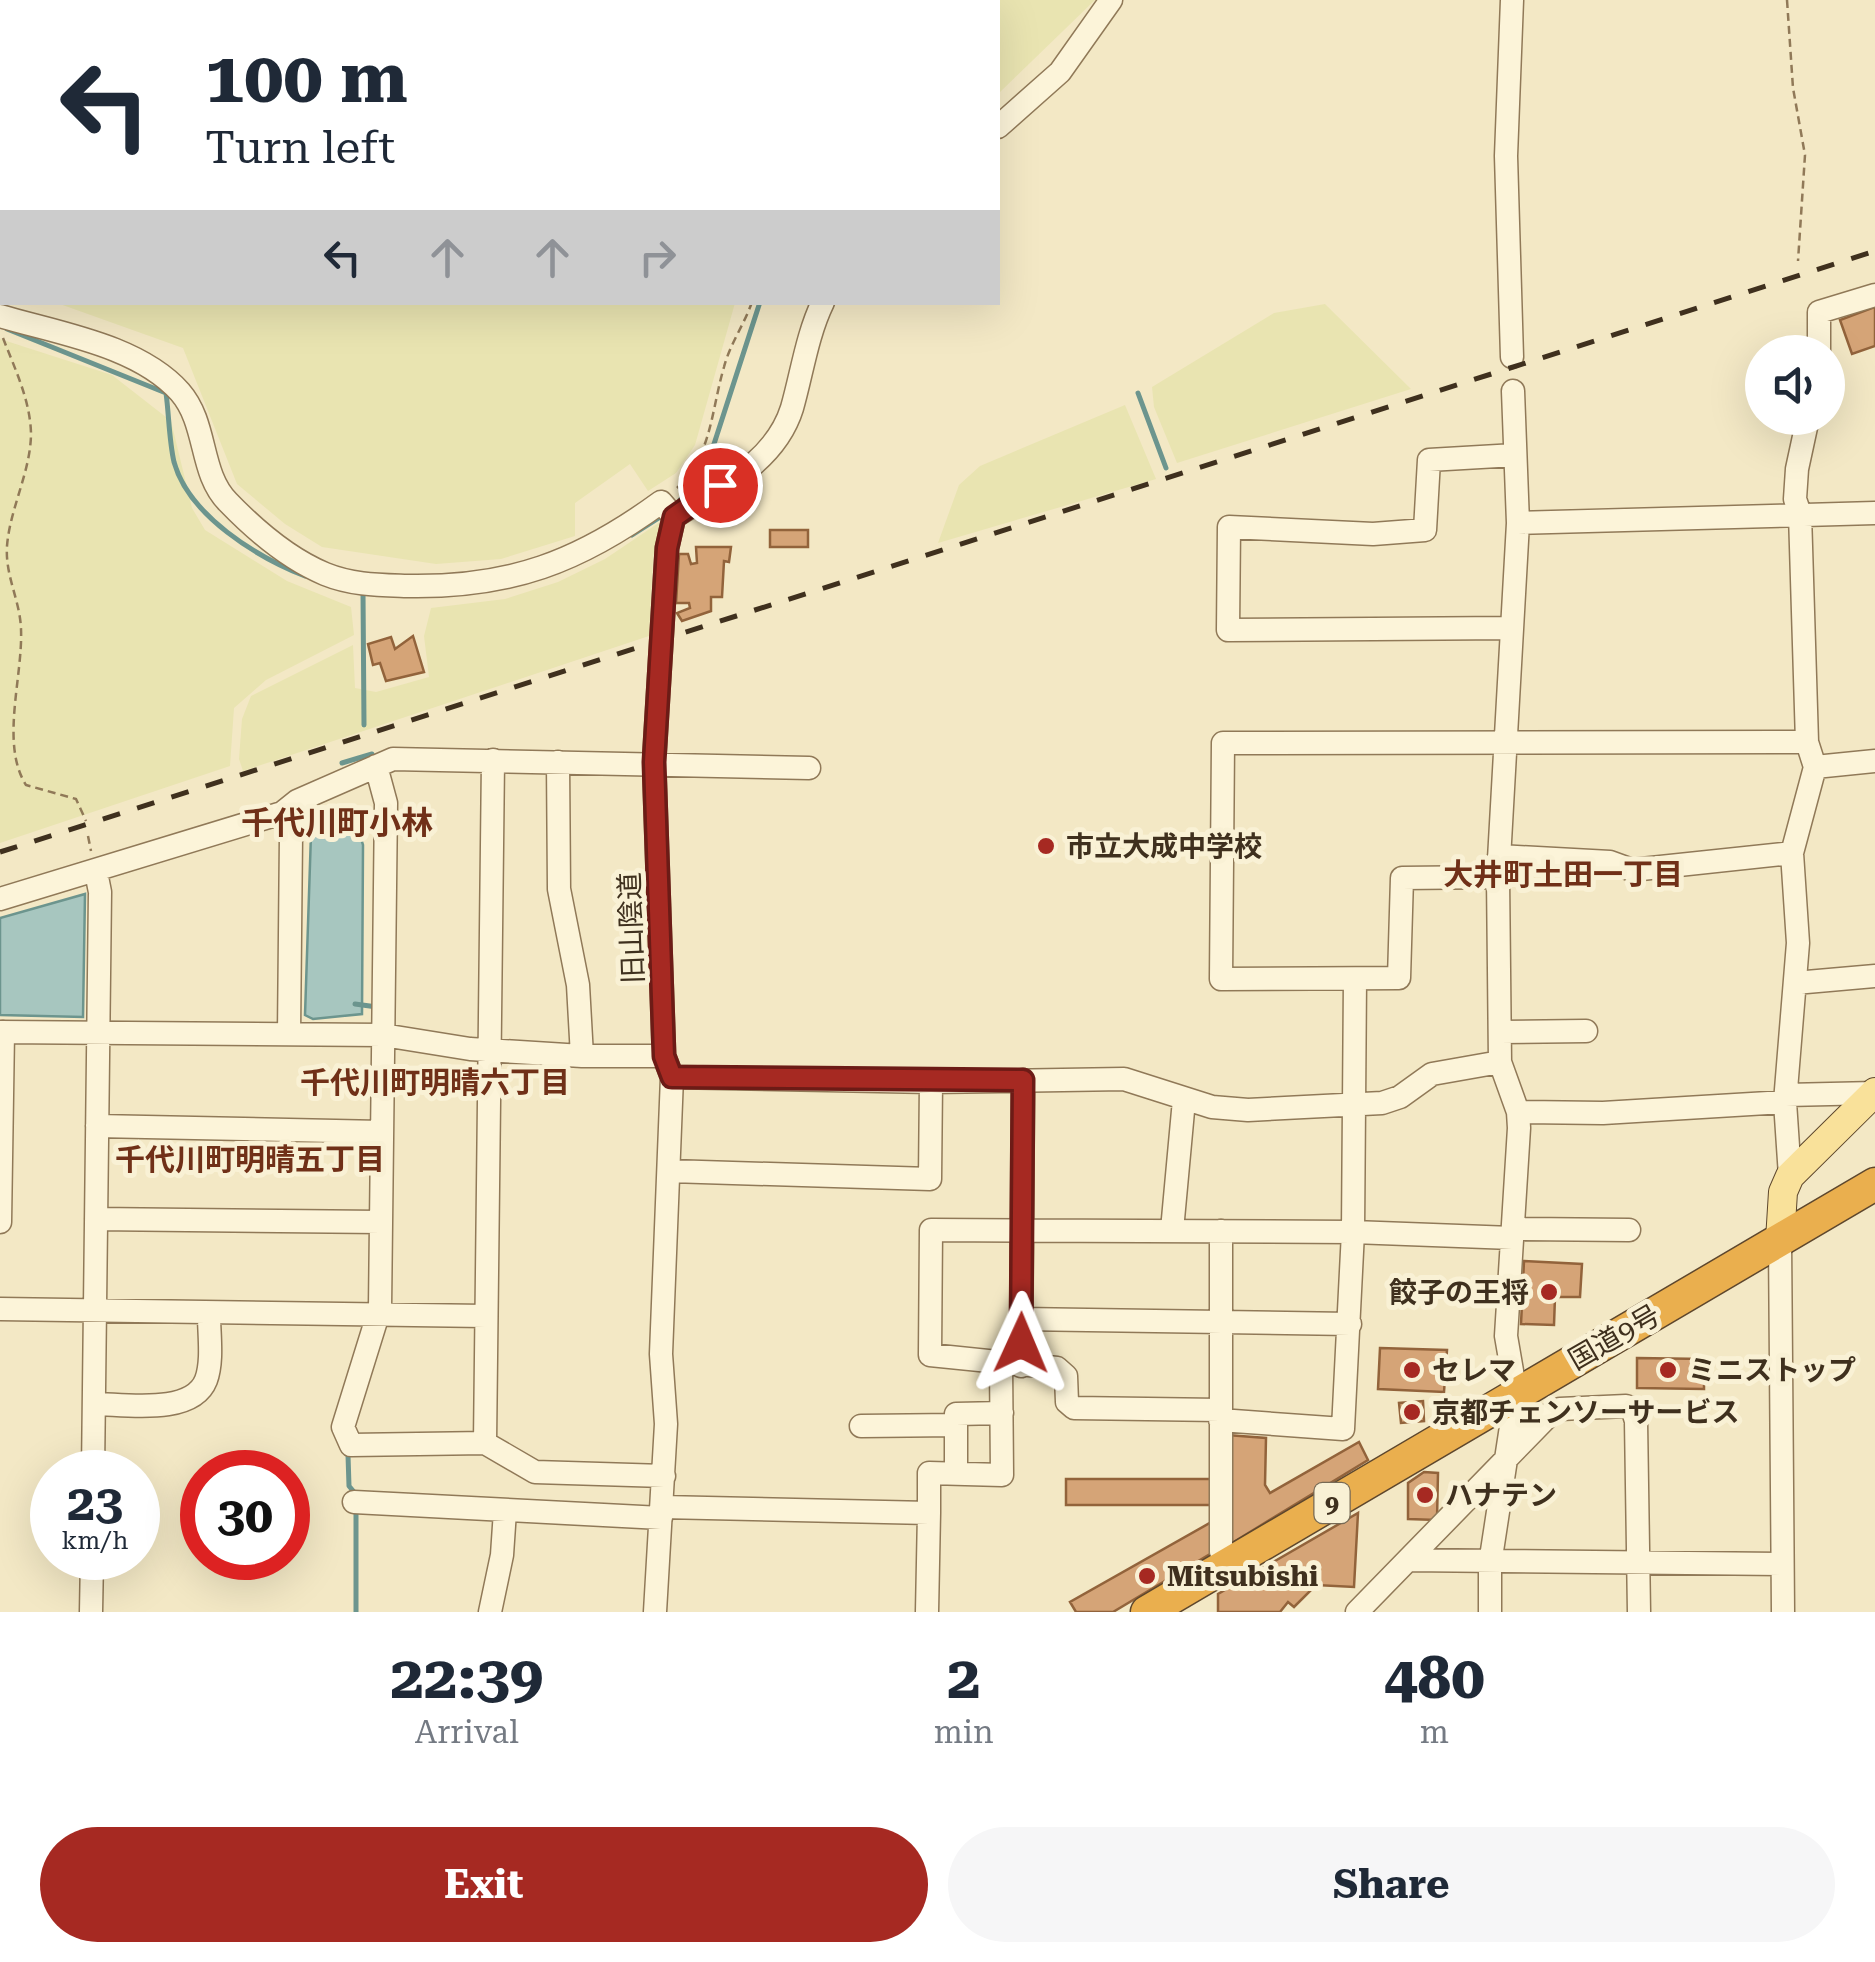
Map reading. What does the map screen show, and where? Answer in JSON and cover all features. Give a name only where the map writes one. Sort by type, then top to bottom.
[{"type":"highway","name":"国道9号","points":[[1146,1612],[1875,1184]]},
{"type":"main road","points":[[1780,1240],[1783,1192],[1790,1176],[1875,1093]]},
{"type":"street","points":[[1000,123],[1060,72],[1111,0]]},
{"type":"street","points":[[1512,0],[1506,156],[1512,357]]},
{"type":"street","points":[[1819,335],[1819,312],[1875,295]]},
{"type":"street","points":[[1,317],[100,342],[179,391],[199,424],[209,467],[224,499],[289,554],[327,575],[363,585],[492,583],[553,564],[745,473],[774,444],[790,414],[823,305]]},
{"type":"street","points":[[1490,1612],[1490,1564],[1516,1394],[1506,1336],[1518,1112],[1500,1062],[1499,866],[1518,523],[1513,390]]},
{"type":"street","points":[[1790,1176],[1786,1099],[1798,942],[1792,853],[1815,767],[1807,742],[1800,514],[1795,499],[1804,435]]},
{"type":"street","points":[[1510,628],[1228,630],[1229,527],[1373,534],[1425,530],[1429,460],[1515,454]]},
{"type":"street","name":"旧山陰道","points":[[655,1612],[666,1424],[661,1354],[670,1171],[654,762],[667,510]]},
{"type":"street","points":[[1518,523],[1875,513]]},
{"type":"street","points":[[1792,853],[1632,870],[1610,862],[1499,866],[1402,878],[1399,978],[1221,978],[1223,743],[1807,742]]},
{"type":"street","points":[[0,899],[282,813],[297,801],[394,759],[809,768]]},
{"type":"street","points":[[484,1443],[493,760]]},
{"type":"street","points":[[558,762],[560,888],[578,985],[582,1056]]},
{"type":"street","points":[[1815,767],[1875,762]]},
{"type":"street","points":[[376,766],[386,803],[377,1316],[343,1427],[351,1444],[484,1443],[535,1472],[664,1476]]},
{"type":"street","points":[[282,813],[291,834],[289,1034]]},
{"type":"street","points":[[93,1450],[100,892],[96,872]]},
{"type":"street","points":[[1795,984],[1875,976]]},
{"type":"street","points":[[1355,979],[1353,1232],[1344,1429],[1220,1415],[1074,1408],[1067,1402],[1066,1376],[1057,1368],[930,1355],[931,1230],[1172,1230],[1221,1231],[1353,1232],[1513,1234],[1629,1230]]},
{"type":"street","points":[[1500,1032],[1586,1031]]},
{"type":"street","points":[[0,1222],[2,1032],[383,1035],[470,1049],[668,1066],[932,1082],[1124,1079],[1184,1100],[1248,1110],[1354,1107],[1400,1097],[1444,1070],[1500,1062]]},
{"type":"street","points":[[928,1612],[930,1472],[1002,1476],[1002,1413],[1021,1320],[1023,1080]]},
{"type":"street","points":[[670,1171],[930,1180],[932,1082]]},
{"type":"street","points":[[1518,1112],[1603,1113],[1875,1093]]},
{"type":"street","points":[[1172,1230],[1184,1100]]},
{"type":"street","points":[[97,1126],[382,1132]]},
{"type":"street","points":[[96,1219],[381,1222]]},
{"type":"street","points":[[1221,1231],[1221,1552],[1227,1565]]},
{"type":"street","points":[[1780,1240],[1782,1612]]},
{"type":"street","points":[[0,1310],[209,1316],[485,1316]]},
{"type":"street","points":[[94,1404],[167,1404],[193,1396],[204,1384],[208,1370],[209,1316]]},
{"type":"street","points":[[1021,1320],[1350,1324]]},
{"type":"street","points":[[1357,1612],[1560,1409],[1632,1408],[1636,1421],[1640,1612]]},
{"type":"street","points":[[956,1473],[956,1414],[1002,1413]]},
{"type":"street","points":[[861,1426],[956,1425]]},
{"type":"street","points":[[354,1502],[505,1510],[929,1513]]},
{"type":"street","points":[[490,1612],[502,1555],[505,1510]]},
{"type":"street","points":[[1408,1560],[1490,1564],[1782,1564]]},
{"type":"street","points":[[91,1612],[92,1580]]},
{"type":"path","points":[[1787,0],[1793,88],[1804,156],[1798,261]]},
{"type":"path","points":[[667,510],[695,471],[706,445],[723,368],[751,305]]},
{"type":"path","points":[[1,317],[3,337],[29,410],[31,439],[7,549],[7,574],[21,622],[22,659],[11,759],[26,785],[76,799],[86,821]]},
{"type":"shaded area","points":[[1000,0],[1095,0],[1000,92]]},
{"type":"shaded area","points":[[1325,304],[1411,389],[1177,463],[1154,407],[1152,387],[1274,313]]},
{"type":"shaded area","points":[[63,305],[734,305],[695,445],[676,473],[648,491],[630,464],[575,503],[575,536],[501,559],[436,564],[322,547],[285,524],[237,484],[183,348]]},
{"type":"shaded area","points":[[0,339],[112,375],[171,421],[192,508],[205,530],[287,581],[351,607],[354,635],[266,680],[234,708],[230,766],[0,843]]},
{"type":"shaded area","points":[[1125,405],[1156,479],[938,543],[959,485],[980,466]]},
{"type":"shaded area","points":[[663,520],[653,557],[649,636],[243,771],[239,759],[242,719],[251,696],[353,645],[355,688],[376,692],[429,677],[424,636],[431,608],[505,599],[558,582],[605,559]]},
{"type":"water","points":[[352,810],[363,845],[362,1014],[313,1019],[305,1015],[311,834],[322,818]]},
{"type":"water","points":[[85,894],[83,1017],[0,1015],[0,918]]},
{"type":"building","points":[[1875,307],[1875,346],[1852,354],[1840,320]]},
{"type":"building","points":[[770,530],[808,530],[808,547],[770,547]]},
{"type":"building","points":[[696,547],[731,547],[729,562],[724,561],[722,597],[711,597],[711,611],[682,621],[677,613],[690,608],[689,603],[676,603],[679,554],[688,554],[691,564],[697,563]]},
{"type":"building","points":[[413,636],[424,672],[386,681],[380,663],[373,665],[368,644],[391,637],[395,649]]},
{"type":"building","points":[[1524,1261],[1582,1264],[1580,1297],[1555,1297],[1554,1325],[1521,1324]]},
{"type":"building","name":"セレマ","points":[[1380,1348],[1447,1350],[1444,1392],[1378,1389]]},
{"type":"building","points":[[1637,1358],[1704,1359],[1704,1389],[1637,1388]]},
{"type":"building","name":"京都チェンソーサービス","points":[[1423,1401],[1424,1421],[1401,1423],[1399,1403]]},
{"type":"building","points":[[1227,1435],[1266,1438],[1265,1485],[1270,1493],[1359,1442],[1368,1460],[1232,1543]]},
{"type":"building","points":[[1424,1472],[1438,1473],[1437,1520],[1408,1519],[1408,1483]]},
{"type":"building","points":[[1066,1479],[1216,1479],[1216,1505],[1066,1505]]},
{"type":"building","points":[[1358,1513],[1354,1587],[1316,1585],[1294,1607],[1288,1602],[1280,1612],[1218,1612],[1218,1594]]},
{"type":"building","points":[[1215,1520],[1215,1551],[1113,1612],[1076,1612],[1070,1602]]},
{"type":"waterway","points":[[680,500],[702,481],[759,305]]},
{"type":"waterway","points":[[7,329],[166,393],[174,462],[194,500],[246,546],[305,576]]},
{"type":"waterway","points":[[1138,393],[1166,468]]},
{"type":"waterway","points":[[632,535],[665,514]]},
{"type":"waterway","points":[[363,592],[364,725]]},
{"type":"waterway","points":[[342,763],[372,754]]},
{"type":"waterway","points":[[355,1004],[377,1007]]},
{"type":"waterway","points":[[348,1455],[349,1486],[354,1492]]},
{"type":"waterway","points":[[356,1510],[356,1612]]},
{"type":"railway","points":[[0,852],[1875,251]]},
{"type":"place","name":"市立大成中学校","points":[[1046,846]]},
{"type":"place","name":"餃子の王将","points":[[1549,1292]]},
{"type":"place","name":"セレマ","points":[[1412,1370]]},
{"type":"place","name":"ミニストップ","points":[[1668,1370]]},
{"type":"place","name":"京都チェンソーサービス","points":[[1412,1412]]},
{"type":"place","name":"ハナテン","points":[[1425,1495]]},
{"type":"place","name":"Mitsubishi","points":[[1147,1576]]},
{"type":"district","name":"千代川町小林","points":[[337,823]]},
{"type":"district","name":"大井町土田一丁目","points":[[1563,875]]},
{"type":"district","name":"千代川町明晴六丁目","points":[[435,1083]]},
{"type":"district","name":"千代川町明晴五丁目","points":[[250,1160]]},
{"type":"route","points":[[720,485],[674,517],[667,548],[654,762],[664,1056],[672,1077],[1023,1080],[1021,1343]]}]
